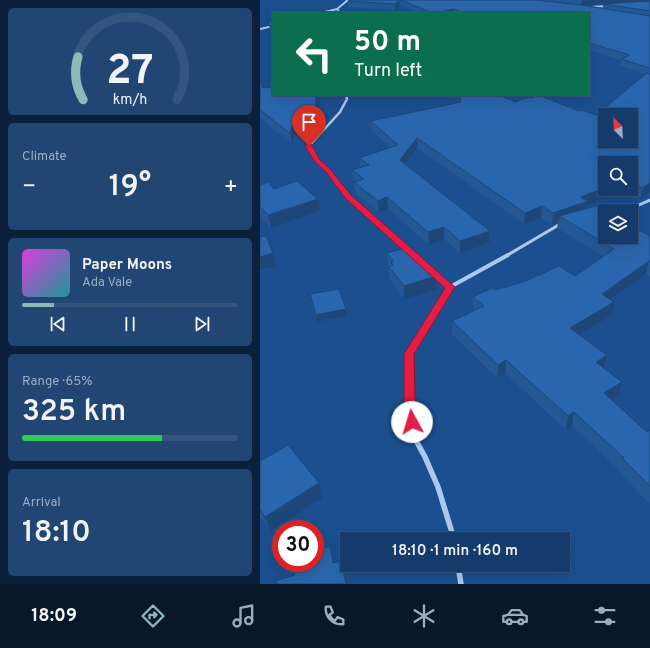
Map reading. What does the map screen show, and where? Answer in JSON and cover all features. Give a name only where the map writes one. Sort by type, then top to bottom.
[{"type":"street","points":[[325,12],[338,9],[348,0]]},
{"type":"street","points":[[588,7],[611,6]]},
{"type":"street","points":[[260,29],[272,26]]},
{"type":"street","points":[[346,96],[347,99],[340,112],[309,146],[317,161],[328,170],[348,197],[416,256]]},
{"type":"street","points":[[638,205],[650,200]]},
{"type":"street","points":[[452,532],[438,487],[425,457],[413,435],[409,398],[409,354],[450,287],[507,256],[564,222]]},
{"type":"street","points":[[421,261],[450,287]]},
{"type":"street","points":[[459,572],[461,584]]},
{"type":"building","points":[[400,0],[395,4],[348,1]]},
{"type":"building","points":[[400,0],[535,0],[581,5],[650,16],[650,68],[621,59],[630,55],[590,43],[590,12],[461,12],[454,9],[430,12]]},
{"type":"building","points":[[650,1],[650,11],[603,4]]},
{"type":"building","points":[[272,21],[272,28],[268,22]]},
{"type":"building","points":[[647,73],[650,74],[650,183],[643,188],[638,186],[638,156],[598,156],[598,191],[580,197],[588,201],[553,213],[542,206],[525,213],[417,138],[400,160],[490,231],[460,241],[444,227],[428,232],[387,197],[378,201],[354,182],[364,179],[352,170],[369,165],[359,158],[398,145],[371,121],[461,102],[459,96],[501,96],[515,102],[529,97],[532,98],[541,96],[579,111],[582,110],[596,115],[598,113],[598,148],[638,148],[638,108],[604,108]]},
{"type":"building","points":[[260,80],[263,88],[272,87],[272,96],[316,96],[316,114],[295,117],[290,133],[260,110]]},
{"type":"building","points":[[297,181],[318,199],[268,215],[260,207],[260,185],[268,182],[274,189]]},
{"type":"building","points":[[596,206],[598,207],[598,239],[559,216]]},
{"type":"building","points":[[638,230],[650,236],[650,262],[649,261],[602,294],[614,302],[570,328],[607,355],[596,362],[622,382],[604,393],[647,432],[650,430],[650,486],[623,459],[624,458],[574,412],[568,416],[506,360],[498,365],[452,321],[484,306],[473,297],[492,288],[495,290],[526,281],[559,266],[575,276],[614,249],[606,244],[638,244]]},
{"type":"building","points":[[266,236],[273,253],[260,257],[260,237]]},
{"type":"building","points":[[410,247],[436,276],[404,286],[389,267],[393,265],[391,262],[393,261],[387,253]]},
{"type":"building","points":[[339,289],[346,309],[316,315],[310,294]]},
{"type":"building","points":[[288,445],[319,483],[265,517],[260,509],[260,461]]},
{"type":"building","points":[[330,546],[333,563],[340,561],[340,572],[343,572],[346,584],[277,584],[276,581],[295,575],[294,572],[324,572],[324,548]]},
{"type":"route","points":[[309,146],[317,161],[328,170],[348,197],[450,287],[409,354],[409,398],[412,422]]}]
